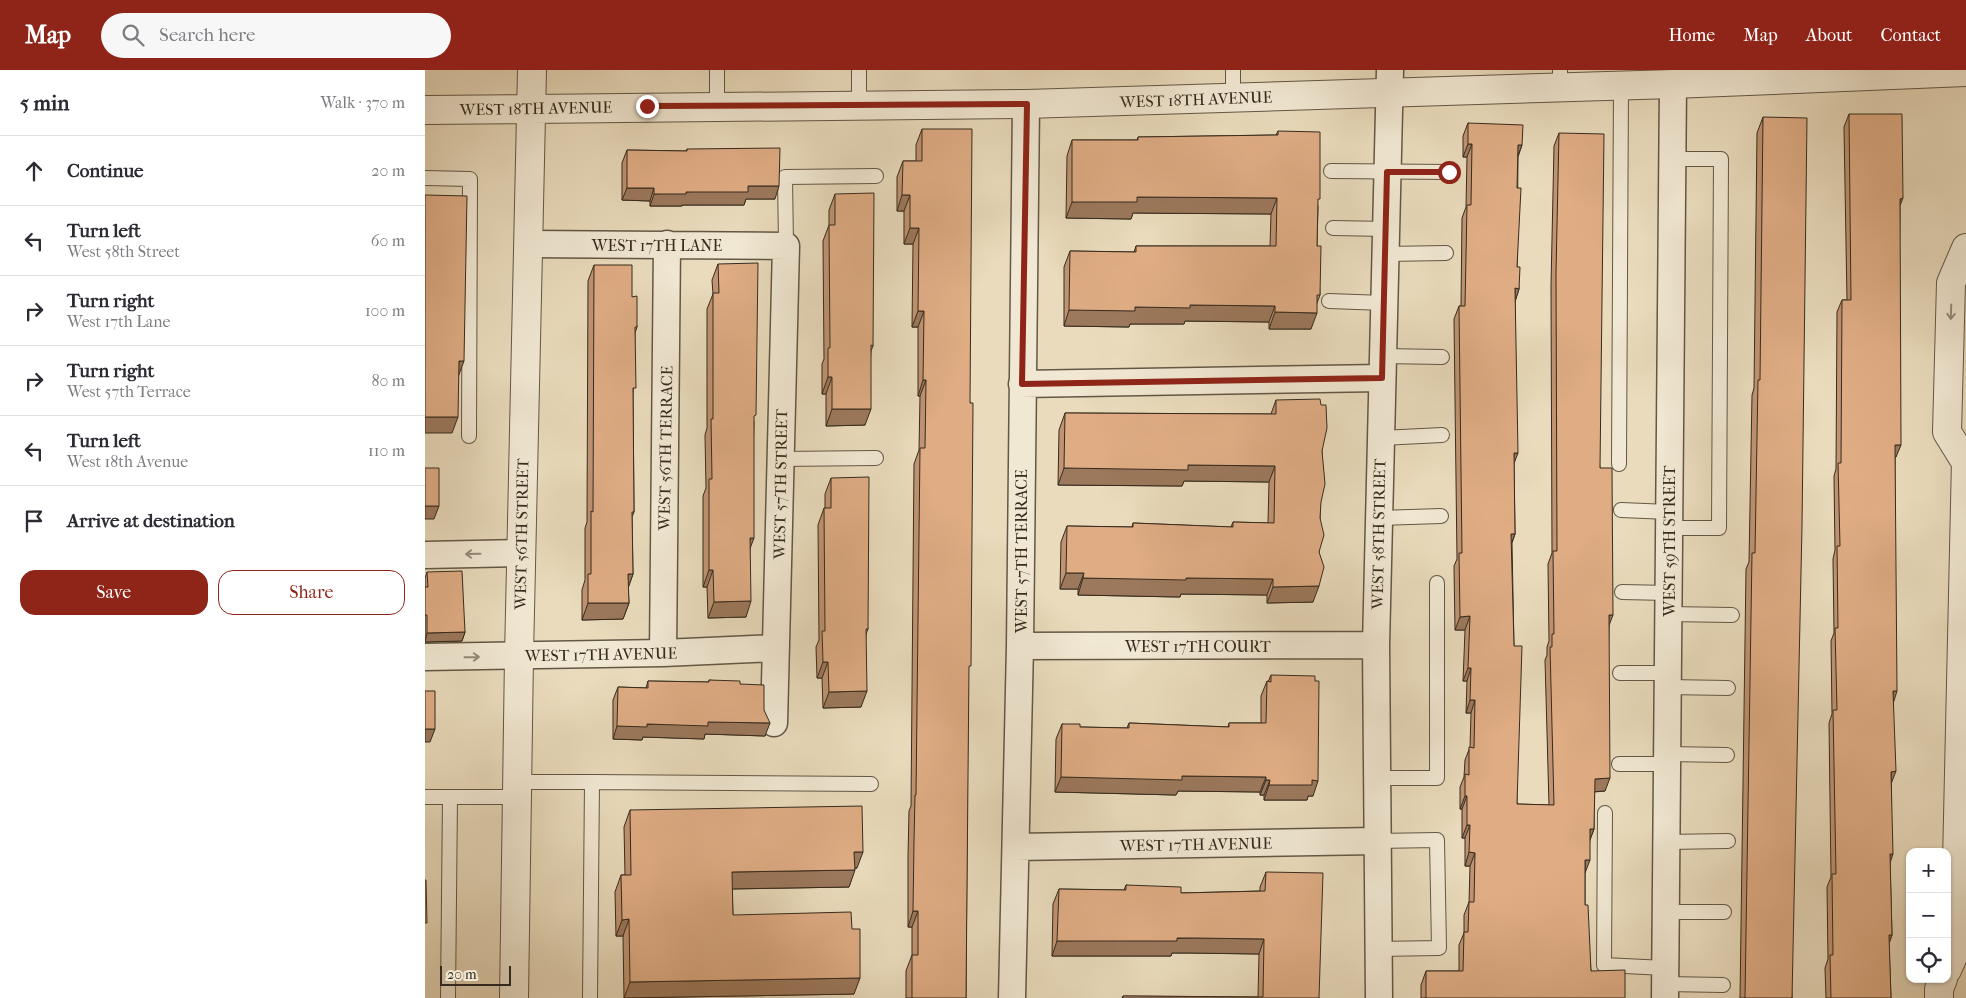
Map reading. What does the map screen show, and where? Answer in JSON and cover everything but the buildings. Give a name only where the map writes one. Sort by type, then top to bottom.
[{"type":"street","name":"WEST 56TH STREET","points":[[514,998],[519,656],[532,70]]},
{"type":"street","name":"WEST 18TH AVENUE","points":[[425,110],[532,107],[1027,104],[1233,98],[1389,81],[1560,79],[1621,86],[1828,74],[1966,72]]},
{"type":"street","name":"WEST 58TH STREET","points":[[1379,998],[1376,841],[1376,645],[1389,81]]},
{"type":"street","name":"WEST 59TH STREET","points":[[1665,983],[1673,84]]},
{"type":"street","name":"WEST 57TH TERRACE","points":[[1012,998],[1020,646],[1027,104]]},
{"type":"street","name":"WEST 17TH LANE","points":[[529,244],[786,246]]},
{"type":"street","name":"WEST 56TH TERRACE","points":[[663,653],[667,244]]},
{"type":"street","name":"WEST 57TH STREET","points":[[774,722],[786,246]]},
{"type":"street","points":[[1966,248],[1951,283],[1947,432],[1966,461],[1961,902],[1956,958],[1966,979]]},
{"type":"street","points":[[1022,384],[1382,367]]},
{"type":"street","points":[[425,555],[521,553]]},
{"type":"street","name":"WEST 17TH COURT","points":[[1020,646],[1376,645]]},
{"type":"street","name":"WEST 17TH AVENUE","points":[[425,657],[663,653],[776,648]]},
{"type":"street","name":"WEST 17TH AVENUE","points":[[1016,847],[1376,841]]},
{"type":"street","points":[[1939,998],[1941,983]]},
{"type":"lane","points":[[717,70],[717,106]]},
{"type":"lane","points":[[859,70],[859,105]]},
{"type":"lane","points":[[1233,70],[1233,98]]},
{"type":"lane","points":[[1619,464],[1621,86]]},
{"type":"lane","points":[[1621,510],[1719,528],[1721,160],[1672,159]]},
{"type":"lane","points":[[1331,171],[1449,172]]},
{"type":"lane","points":[[786,246],[785,177],[876,176]]},
{"type":"lane","points":[[425,178],[471,179],[469,436]]},
{"type":"lane","points":[[1333,228],[1385,241],[1446,252]]},
{"type":"lane","points":[[1329,301],[1384,302]]},
{"type":"lane","points":[[1382,367],[1442,357]]},
{"type":"lane","points":[[1381,438],[1442,435]]},
{"type":"lane","points":[[780,459],[875,458]]},
{"type":"lane","points":[[1379,518],[1441,516]]},
{"type":"lane","points":[[1376,778],[1437,778],[1437,583]]},
{"type":"lane","points":[[1622,592],[1732,616]]},
{"type":"lane","points":[[1620,672],[1729,688]]},
{"type":"lane","points":[[1619,764],[1727,755]]},
{"type":"lane","points":[[590,998],[591,782]]},
{"type":"lane","points":[[425,797],[450,797],[591,782],[871,784]]},
{"type":"lane","points":[[448,998],[450,797]]},
{"type":"lane","points":[[1605,813],[1603,965],[1665,983],[1723,985]]},
{"type":"lane","points":[[1376,841],[1437,840],[1439,948],[1378,949]]},
{"type":"lane","points":[[1666,842],[1728,841]]},
{"type":"lane","points":[[1666,912],[1724,912]]},
{"type":"route","points":[[647,106],[1027,104],[1022,384],[1382,378],[1387,172],[1449,172]]}]
